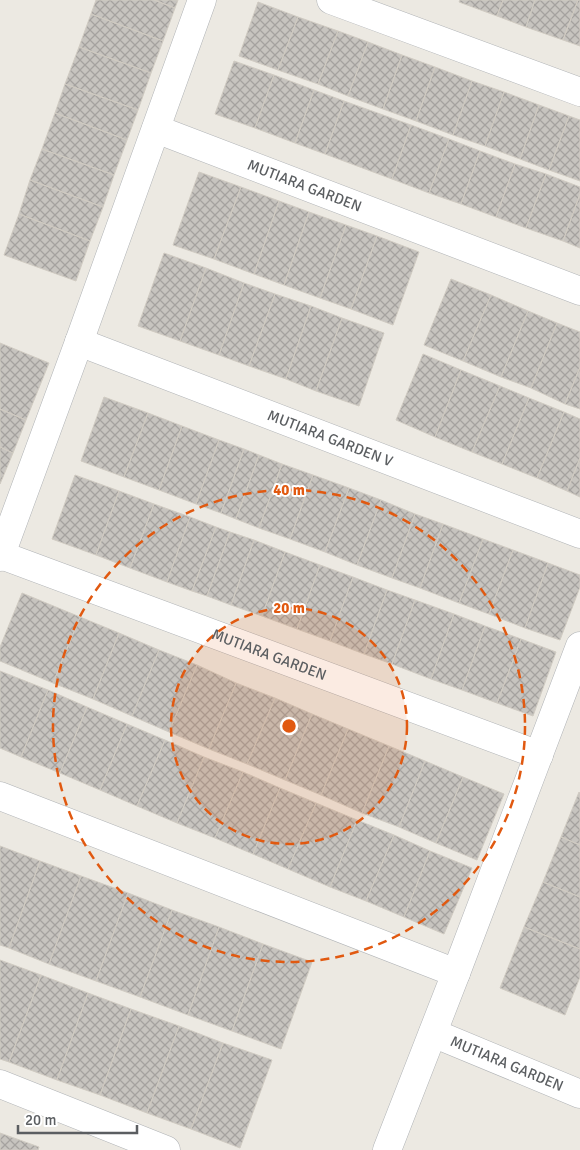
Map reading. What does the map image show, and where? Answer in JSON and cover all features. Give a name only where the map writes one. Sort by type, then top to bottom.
[{"type":"street","points":[[1,556],[202,0]]},
{"type":"street","points":[[331,0],[580,92]]},
{"type":"street","name":"MUTIARA GARDEN","points":[[156,129],[580,291]]},
{"type":"street","name":"MUTIARA GARDEN V","points":[[79,342],[580,534]]},
{"type":"street","name":"MUTIARA GARDEN","points":[[1,556],[539,755]]},
{"type":"street","points":[[387,1150],[580,646]]},
{"type":"street","points":[[0,796],[456,973]]},
{"type":"street","name":"MUTIARA GARDEN","points":[[433,1034],[580,1094]]},
{"type":"street","points":[[0,1084],[166,1150]]},
{"type":"building","points":[[96,0],[154,0],[175,8],[163,41],[91,14]]},
{"type":"building","points":[[154,0],[178,0],[175,8]]},
{"type":"building","points":[[460,0],[503,0],[497,16],[459,2]]},
{"type":"building","points":[[503,0],[535,0],[526,27],[497,16]]},
{"type":"building","points":[[535,0],[578,0],[563,40],[526,27]]},
{"type":"building","points":[[578,0],[580,0],[580,46],[563,40]]},
{"type":"building","points":[[258,2],[298,17],[278,70],[239,56]]},
{"type":"building","points":[[91,14],[163,41],[151,73],[79,47]]},
{"type":"building","points":[[298,17],[338,31],[318,84],[278,70]]},
{"type":"building","points":[[338,31],[368,42],[348,96],[318,84]]},
{"type":"building","points":[[368,42],[402,55],[383,109],[348,96]]},
{"type":"building","points":[[79,47],[151,73],[138,110],[65,84]]},
{"type":"building","points":[[402,55],[435,67],[416,121],[383,109]]},
{"type":"building","points":[[234,61],[274,75],[255,128],[215,114]]},
{"type":"building","points":[[435,67],[472,81],[453,135],[416,121]]},
{"type":"building","points":[[274,75],[314,90],[295,143],[255,128]]},
{"type":"building","points":[[472,81],[504,92],[485,146],[453,135]]},
{"type":"building","points":[[65,84],[138,110],[127,140],[55,113]]},
{"type":"building","points":[[314,90],[344,101],[325,154],[295,143]]},
{"type":"building","points":[[504,92],[539,105],[520,159],[485,146]]},
{"type":"building","points":[[344,101],[411,125],[392,179],[325,154]]},
{"type":"building","points":[[539,105],[569,116],[549,170],[520,159]]},
{"type":"building","points":[[55,113],[127,140],[114,175],[42,149]]},
{"type":"building","points":[[569,116],[580,120],[580,181],[549,170]]},
{"type":"building","points":[[411,125],[449,139],[429,193],[392,179]]},
{"type":"building","points":[[449,139],[480,151],[461,204],[429,193]]},
{"type":"building","points":[[42,149],[114,175],[103,207],[30,180]]},
{"type":"building","points":[[480,151],[515,164],[496,217],[461,204]]},
{"type":"building","points":[[515,164],[546,174],[526,228],[496,217]]},
{"type":"building","points":[[199,172],[241,187],[214,259],[173,245]]},
{"type":"building","points":[[546,174],[580,187],[580,194],[563,241],[526,228]]},
{"type":"building","points":[[30,180],[103,207],[90,241],[19,214]]},
{"type":"building","points":[[241,187],[279,201],[254,274],[214,259]]},
{"type":"building","points":[[580,194],[580,248],[563,241]]},
{"type":"building","points":[[279,201],[309,212],[284,285],[254,274]]},
{"type":"building","points":[[309,212],[346,225],[320,298],[284,285]]},
{"type":"building","points":[[19,214],[90,241],[76,281],[4,255]]},
{"type":"building","points":[[346,225],[377,236],[351,309],[320,298]]},
{"type":"building","points":[[377,236],[419,252],[393,325],[351,309]]},
{"type":"building","points":[[164,253],[206,268],[180,341],[138,326]]},
{"type":"building","points":[[206,268],[244,283],[219,355],[180,341]]},
{"type":"building","points":[[451,279],[491,295],[463,361],[424,345]]},
{"type":"building","points":[[244,283],[275,294],[249,366],[219,355]]},
{"type":"building","points":[[275,294],[311,306],[286,379],[249,366]]},
{"type":"building","points":[[491,295],[528,311],[501,377],[463,361]]},
{"type":"building","points":[[311,306],[342,318],[316,391],[286,379]]},
{"type":"building","points":[[528,311],[557,323],[531,388],[501,377]]},
{"type":"building","points":[[342,318],[384,333],[359,406],[316,391]]},
{"type":"building","points":[[557,323],[580,332],[580,367],[565,404],[531,388]]},
{"type":"building","points":[[0,343],[49,363],[26,420],[0,409]]},
{"type":"building","points":[[423,354],[461,370],[435,437],[396,420]]},
{"type":"building","points":[[580,367],[580,409],[565,404]]},
{"type":"building","points":[[461,370],[500,386],[472,452],[435,437]]},
{"type":"building","points":[[500,386],[529,398],[502,464],[472,452]]},
{"type":"building","points":[[104,397],[148,413],[124,477],[81,461]]},
{"type":"building","points":[[529,398],[564,412],[537,478],[502,464]]},
{"type":"building","points":[[0,409],[26,420],[13,453],[0,447]]},
{"type":"building","points":[[564,412],[580,419],[580,458],[567,491],[537,478]]},
{"type":"building","points":[[148,413],[182,426],[159,490],[124,477]]},
{"type":"building","points":[[182,426],[219,440],[196,504],[159,490]]},
{"type":"building","points":[[219,440],[244,449],[221,513],[196,504]]},
{"type":"building","points":[[0,447],[13,453],[0,484]]},
{"type":"building","points":[[244,449],[259,455],[236,519],[221,513]]},
{"type":"building","points":[[259,455],[282,464],[259,528],[236,519]]},
{"type":"building","points":[[580,458],[580,497],[567,491]]},
{"type":"building","points":[[282,464],[313,475],[290,539],[259,528]]},
{"type":"building","points":[[75,475],[119,491],[96,555],[52,539]]},
{"type":"building","points":[[313,475],[349,488],[325,552],[290,539]]},
{"type":"building","points":[[349,488],[381,500],[357,565],[325,552]]},
{"type":"building","points":[[119,491],[154,504],[130,568],[96,555]]},
{"type":"building","points":[[381,500],[415,514],[392,578],[357,565]]},
{"type":"building","points":[[154,504],[190,517],[167,582],[130,568]]},
{"type":"building","points":[[415,514],[443,524],[420,588],[392,578]]},
{"type":"building","points":[[190,517],[216,527],[192,591],[167,582]]},
{"type":"building","points":[[443,524],[483,539],[459,603],[420,588]]},
{"type":"building","points":[[216,527],[230,532],[207,596],[192,591]]},
{"type":"building","points":[[230,532],[254,540],[231,605],[207,596]]},
{"type":"building","points":[[483,539],[513,550],[489,614],[459,603]]},
{"type":"building","points":[[254,540],[285,552],[262,616],[231,605]]},
{"type":"building","points":[[513,550],[548,563],[525,628],[489,614]]},
{"type":"building","points":[[285,552],[320,565],[297,629],[262,616]]},
{"type":"building","points":[[548,563],[580,575],[580,587],[560,640],[525,628]]},
{"type":"building","points":[[320,565],[353,577],[330,641],[297,629]]},
{"type":"building","points":[[353,577],[387,590],[364,654],[330,641]]},
{"type":"building","points":[[387,590],[415,600],[392,664],[364,654]]},
{"type":"building","points":[[22,593],[80,617],[53,683],[0,661],[0,647]]},
{"type":"building","points":[[415,600],[454,614],[431,679],[392,664]]},
{"type":"building","points":[[454,614],[485,626],[462,690],[431,679]]},
{"type":"building","points":[[80,617],[119,633],[93,699],[53,683]]},
{"type":"building","points":[[485,626],[521,639],[497,703],[462,690]]},
{"type":"building","points":[[119,633],[159,650],[132,716],[93,699]]},
{"type":"building","points":[[521,639],[556,652],[533,716],[497,703]]},
{"type":"building","points":[[159,650],[197,665],[169,732],[132,716]]},
{"type":"building","points":[[197,665],[236,683],[209,749],[169,732]]},
{"type":"building","points":[[0,671],[48,690],[21,757],[0,748]]},
{"type":"building","points":[[236,683],[275,698],[247,764],[209,749]]},
{"type":"building","points":[[48,690],[87,707],[60,773],[21,757]]},
{"type":"building","points":[[275,698],[312,714],[285,780],[247,764]]},
{"type":"building","points":[[87,707],[127,724],[100,790],[60,773]]},
{"type":"building","points":[[312,714],[348,729],[321,795],[285,780]]},
{"type":"building","points":[[127,724],[165,740],[137,806],[100,790]]},
{"type":"building","points":[[348,729],[389,746],[362,813],[321,795]]},
{"type":"building","points":[[165,740],[204,757],[177,823],[137,806]]},
{"type":"building","points":[[389,746],[425,761],[399,827],[362,813]]},
{"type":"building","points":[[204,757],[243,772],[215,838],[177,823]]},
{"type":"building","points":[[425,761],[463,777],[436,843],[399,827]]},
{"type":"building","points":[[243,772],[280,788],[253,854],[215,838]]},
{"type":"building","points":[[463,777],[504,794],[477,860],[436,843]]},
{"type":"building","points":[[280,788],[316,803],[288,869],[253,854]]},
{"type":"building","points":[[580,793],[580,845],[561,837]]},
{"type":"building","points":[[316,803],[357,820],[330,887],[288,869]]},
{"type":"building","points":[[357,820],[394,835],[366,901],[330,887]]},
{"type":"building","points":[[394,835],[430,851],[404,917],[366,901]]},
{"type":"building","points":[[561,837],[580,845],[580,897],[543,882]]},
{"type":"building","points":[[0,846],[40,861],[9,948],[0,945]]},
{"type":"building","points":[[430,851],[472,868],[444,934],[404,917]]},
{"type":"building","points":[[40,861],[81,876],[49,964],[9,948]]},
{"type":"building","points":[[81,876],[128,893],[96,981],[49,964]]},
{"type":"building","points":[[543,882],[580,897],[580,949],[524,927]]},
{"type":"building","points":[[128,893],[172,910],[140,997],[96,981]]},
{"type":"building","points":[[172,910],[219,927],[188,1015],[140,997]]},
{"type":"building","points":[[219,927],[263,944],[232,1031],[188,1015]]},
{"type":"building","points":[[524,927],[580,949],[580,977],[565,1015],[500,988]]},
{"type":"building","points":[[263,944],[312,962],[281,1049],[232,1031]]},
{"type":"building","points":[[0,960],[41,975],[9,1062],[0,1059]]},
{"type":"building","points":[[41,975],[88,993],[57,1080],[9,1062]]},
{"type":"building","points":[[88,993],[131,1009],[100,1095],[57,1080]]},
{"type":"building","points":[[131,1009],[179,1026],[147,1113],[100,1095]]},
{"type":"building","points":[[179,1026],[223,1043],[191,1129],[147,1113]]},
{"type":"building","points":[[223,1043],[272,1060],[240,1148],[191,1129]]},
{"type":"building","points":[[0,1133],[39,1147],[38,1150],[0,1150]]}]
